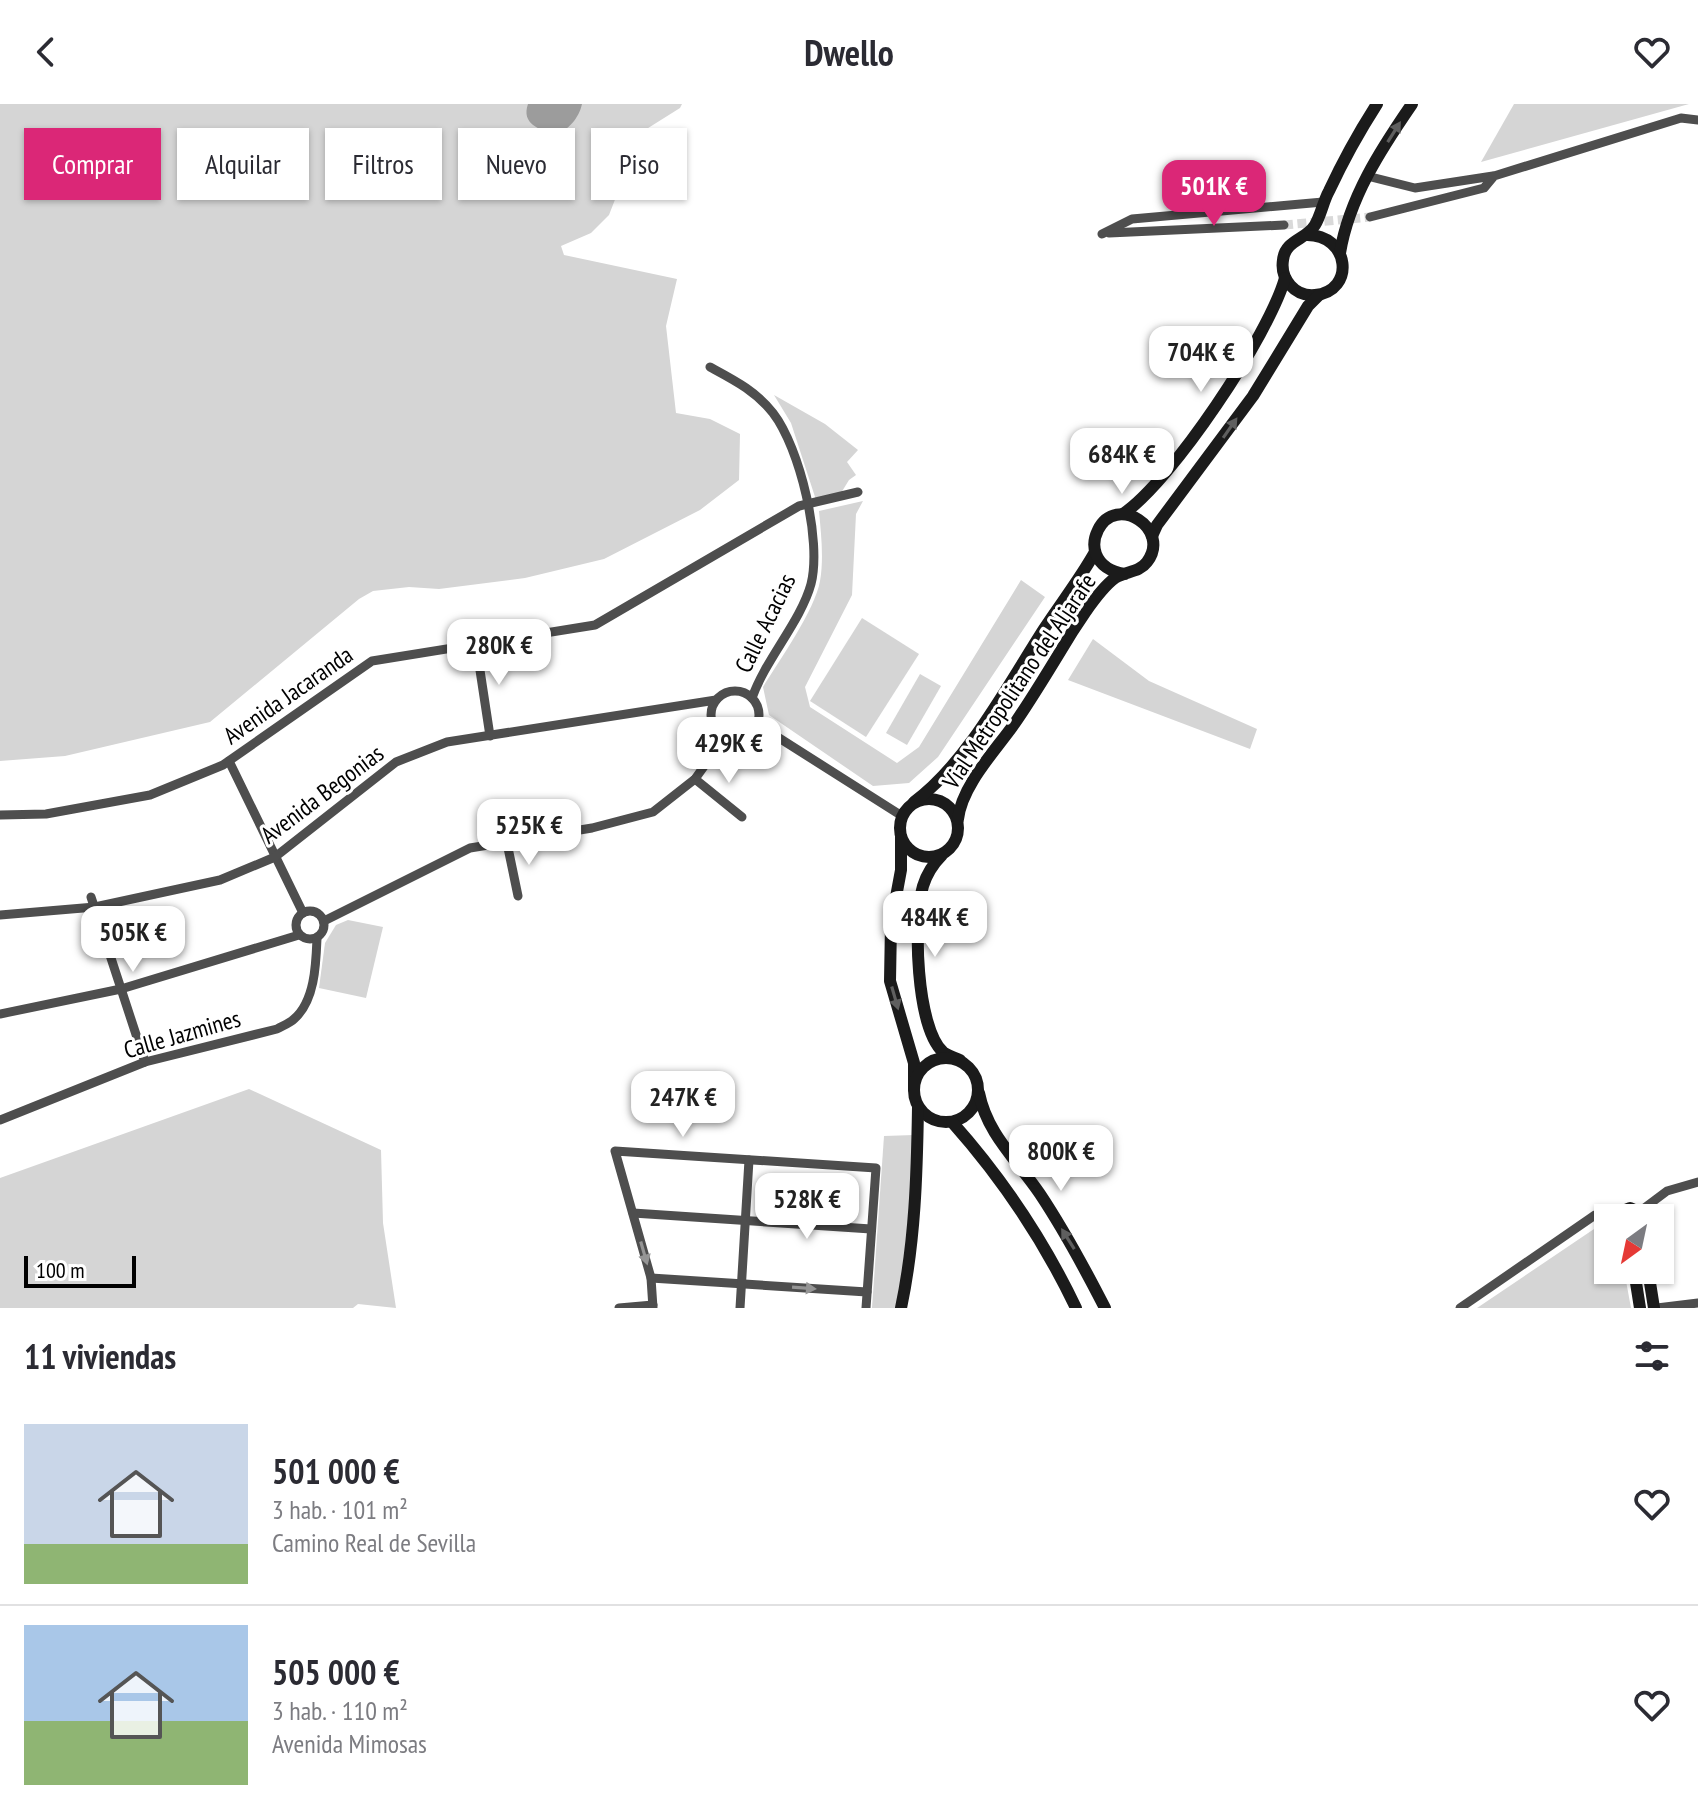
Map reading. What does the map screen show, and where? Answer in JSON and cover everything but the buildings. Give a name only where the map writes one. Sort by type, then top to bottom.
[{"type":"main road","name":"Vial Metropolitano del Aljarafe","points":[[902,816],[942,779],[979,729],[1083,574],[1095,552],[1096,534],[1100,526],[1106,520],[1123,514],[1146,495],[1192,439],[1278,301],[1285,278],[1282,262],[1285,252],[1314,226],[1357,135],[1377,104]]},
{"type":"main road","name":"Vial Metropolitano del Aljarafe","points":[[1105,1308],[1040,1193],[987,1122],[978,1082],[972,1070],[942,1051],[934,1037],[923,1002],[917,964],[922,889],[931,866],[954,844],[964,795],[1019,718],[1068,639],[1114,579],[1134,572],[1148,562],[1157,525],[1253,396],[1308,306],[1319,295],[1329,291],[1340,278],[1345,225],[1367,176],[1412,104]]},
{"type":"main road","points":[[1306,235],[1327,238],[1340,253]]},
{"type":"main road","points":[[1285,278],[1298,292],[1319,295]]},
{"type":"main road","points":[[1123,514],[1141,520],[1152,536]]},
{"type":"main road","name":"Vial Metropolitano del Aljarafe","points":[[1095,552],[1106,568],[1125,574]]},
{"type":"main road","name":"Vial Metropolitano del Aljarafe","points":[[914,802],[936,799],[953,810],[958,819]]},
{"type":"main road","points":[[901,1308],[908,1274],[918,1137],[914,1063],[890,981],[891,924],[901,870],[902,816]]},
{"type":"main road","points":[[901,837],[913,853],[932,857],[942,855]]},
{"type":"main road","points":[[914,1089],[918,1073],[931,1061],[960,1060]]},
{"type":"main road","points":[[918,1107],[930,1118],[952,1122],[972,1111],[979,1093]]},
{"type":"main road","points":[[918,1137],[930,1118]]},
{"type":"main road","points":[[952,1122],[1031,1227],[1076,1308]]},
{"type":"main road","points":[[1636,1284],[1640,1308]]},
{"type":"main road","points":[[1651,1284],[1655,1308]]},
{"type":"street","points":[[1367,176],[1415,188],[1494,176],[1681,118],[1698,120]]},
{"type":"street","points":[[1370,217],[1484,188],[1494,176]]},
{"type":"street","points":[[1284,225],[1102,234],[1132,219],[1323,202]]},
{"type":"street","name":"Calle Acacias","points":[[710,367],[748,387],[774,414],[792,448],[808,505],[813,537],[811,585],[752,698]]},
{"type":"street","name":"Avenida Jacaranda","points":[[0,815],[46,814],[150,795],[229,761],[372,661],[595,625],[799,506],[858,492]]},
{"type":"street","points":[[476,644],[490,736]]},
{"type":"street","points":[[736,691],[752,698],[758,707],[757,724],[749,735],[742,738],[725,737],[712,723],[712,707],[716,700],[736,691]]},
{"type":"street","name":"Avenida Begonias","points":[[0,915],[220,880],[275,857],[396,762],[447,742],[716,700]]},
{"type":"street","points":[[757,724],[902,816]]},
{"type":"street","points":[[324,921],[470,848],[592,828],[653,812],[695,779],[725,737]]},
{"type":"street","points":[[229,761],[303,913]]},
{"type":"street","points":[[695,779],[742,817]]},
{"type":"street","points":[[507,843],[518,896]]},
{"type":"street","points":[[93,902],[145,1062]]},
{"type":"street","points":[[315,912],[324,921],[324,931],[317,938],[308,940],[299,935],[296,924],[303,913],[315,912]]},
{"type":"street","points":[[0,1014],[121,989],[299,935]]},
{"type":"street","name":"Calle Jazmines","points":[[0,1120],[145,1062],[277,1029],[294,1019],[304,1005],[316,964],[317,938]]},
{"type":"street","points":[[619,1308],[653,1307],[651,1278],[615,1151],[876,1168],[866,1308]]},
{"type":"street","points":[[740,1308],[749,1160]]},
{"type":"street","points":[[1652,1204],[1667,1191],[1698,1182]]},
{"type":"street","points":[[633,1213],[871,1229]]},
{"type":"street","points":[[1460,1308],[1594,1216]]},
{"type":"street","points":[[651,1278],[867,1292]]},
{"type":"street","points":[[1655,1308],[1698,1303]]},
{"type":"shaded area","points":[[0,104],[682,104],[648,128],[591,128],[591,200],[615,200],[609,215],[591,233],[561,246],[564,255],[677,279],[666,326],[676,413],[710,419],[740,434],[739,480],[700,510],[604,559],[525,578],[439,589],[409,587],[373,591],[359,599],[210,722],[65,756],[0,761]]},
{"type":"shaded area","points":[[528,104],[582,104],[566,128],[537,128],[529,121],[526,111]]},
{"type":"shaded area","points":[[1514,104],[1689,104],[1481,162]]},
{"type":"shaded area","points":[[774,395],[825,424],[858,450],[847,462],[856,475],[841,493],[816,500],[791,423]]},
{"type":"shaded area","points":[[863,501],[856,514],[852,595],[805,687],[810,707],[897,763],[919,747],[1021,580],[1045,597],[938,757],[909,783],[873,786],[769,715],[763,687],[796,635],[817,593],[822,564],[819,511]]},
{"type":"shaded area","points":[[862,618],[919,654],[866,737],[810,701]]},
{"type":"shaded area","points":[[1093,639],[1149,681],[1257,729],[1250,749],[1068,680]]},
{"type":"shaded area","points":[[920,674],[941,686],[907,745],[886,733]]},
{"type":"shaded area","points":[[348,920],[383,927],[366,998],[319,988],[325,943],[336,925]]},
{"type":"shaded area","points":[[249,1089],[381,1150],[383,1223],[396,1308],[358,1304],[353,1308],[0,1308],[0,1178]]},
{"type":"shaded area","points":[[914,1135],[908,1246],[898,1308],[872,1308],[884,1136]]},
{"type":"shaded area","points":[[1594,1229],[1594,1284],[1627,1284],[1631,1308],[1477,1308]]},
{"type":"tunnel","points":[[1284,225],[1370,217]]}]
